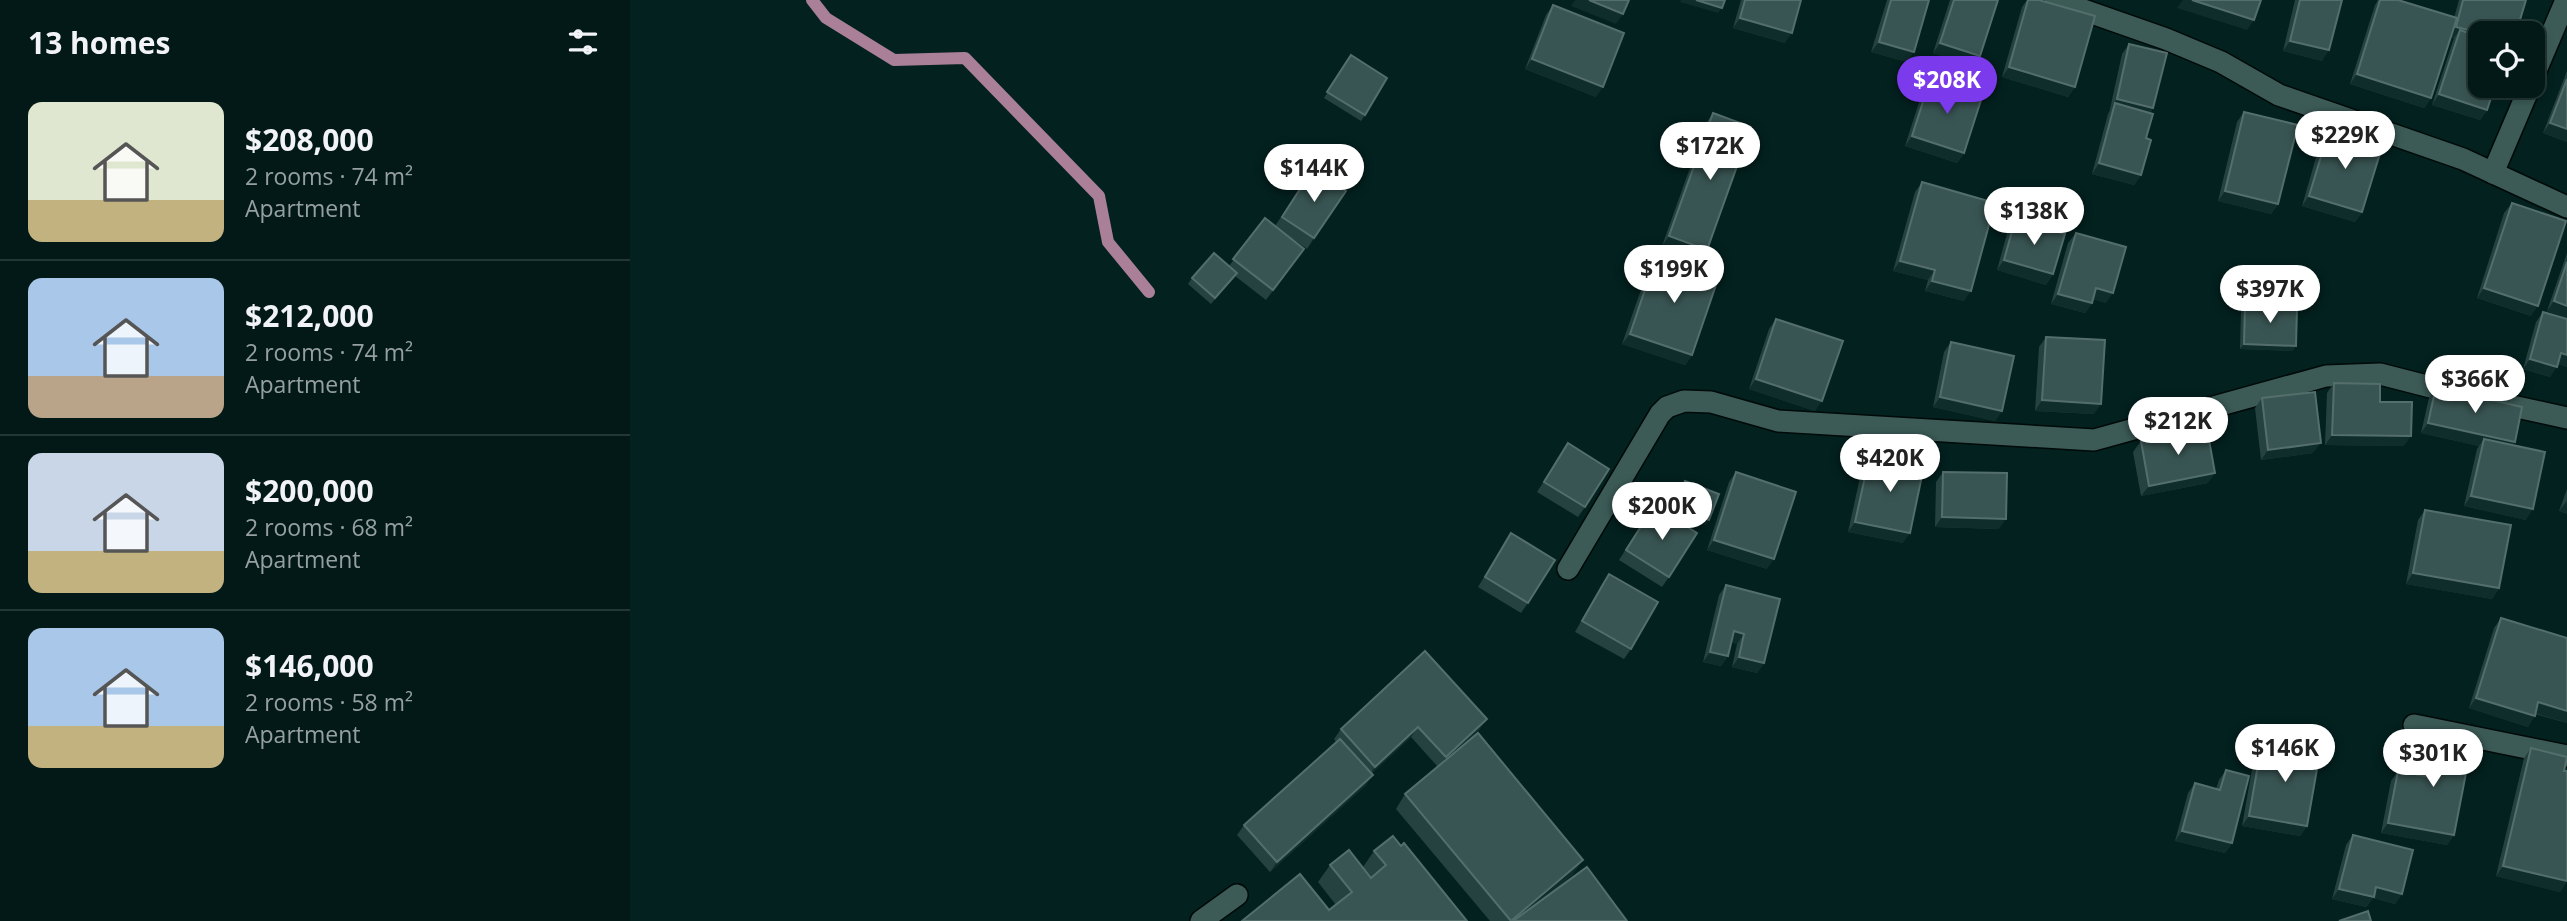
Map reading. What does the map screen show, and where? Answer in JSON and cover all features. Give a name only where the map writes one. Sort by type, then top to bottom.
[{"type":"street","points":[[2055,0],[2166,38],[2221,62],[2279,95],[2463,159],[2567,207]]},
{"type":"street","points":[[2545,49],[2566,0]]},
{"type":"street","points":[[2493,173],[2525,98]]},
{"type":"street","points":[[1568,569],[1660,414],[1667,407],[1684,401],[1711,402],[1779,421],[2095,440],[2326,376],[2379,374],[2567,418]]},
{"type":"street","points":[[2414,725],[2567,756]]},
{"type":"street","points":[[1201,921],[1237,895]]},
{"type":"building","points":[[1589,0],[1629,0],[1623,14]]},
{"type":"building","points":[[1696,0],[1725,0],[1722,8]]},
{"type":"building","points":[[1745,0],[1801,0],[1792,33],[1740,18]]},
{"type":"building","points":[[1891,0],[1929,0],[1914,52],[1879,42]]},
{"type":"building","points":[[1954,0],[1998,0],[1980,56],[1940,43]]},
{"type":"building","points":[[2028,0],[2039,0],[2095,16],[2075,87],[2009,67]]},
{"type":"building","points":[[2192,0],[2261,0],[2254,20]]},
{"type":"building","points":[[2300,0],[2342,0],[2329,50],[2290,41]]},
{"type":"building","points":[[2380,0],[2398,0],[2457,18],[2431,98],[2357,74]]},
{"type":"building","points":[[2463,0],[2526,0],[2520,21],[2468,21],[2468,30],[2456,27]]},
{"type":"building","points":[[1553,5],[1624,33],[1603,87],[1532,59]]},
{"type":"building","points":[[2460,30],[2468,33],[2468,98],[2491,98],[2487,110],[2439,94]]},
{"type":"building","points":[[2129,44],[2167,53],[2153,108],[2117,99]]},
{"type":"building","points":[[1351,55],[1387,78],[1365,115],[1327,92]]},
{"type":"building","points":[[2567,79],[2567,129],[2550,123]]},
{"type":"building","points":[[1930,80],[1982,97],[1964,153],[1912,136]]},
{"type":"building","points":[[2115,103],[2153,114],[2146,138],[2151,140],[2141,175],[2099,163]]},
{"type":"building","points":[[2244,112],[2298,125],[2278,204],[2225,191]]},
{"type":"building","points":[[1713,113],[1751,127],[1707,250],[1669,236]]},
{"type":"building","points":[[2329,130],[2382,147],[2362,212],[2309,196]]},
{"type":"building","points":[[1313,169],[1346,191],[1314,238],[1282,217]]},
{"type":"building","points":[[1922,182],[1995,203],[1971,291],[1932,281],[1935,270],[1900,261]]},
{"type":"building","points":[[2512,203],[2566,221],[2538,306],[2484,288]]},
{"type":"building","points":[[1265,218],[1304,249],[1273,290],[1233,259]]},
{"type":"building","points":[[2015,220],[2065,234],[2053,274],[2004,260]]},
{"type":"building","points":[[2076,233],[2126,247],[2113,293],[2096,288],[2092,303],[2058,294]]},
{"type":"building","points":[[1214,253],[1237,273],[1215,298],[1192,278]]},
{"type":"building","points":[[1657,254],[1719,276],[1692,355],[1630,334]]},
{"type":"building","points":[[2567,262],[2567,306],[2554,301]]},
{"type":"building","points":[[2245,305],[2297,307],[2296,346],[2244,344]]},
{"type":"building","points":[[2543,312],[2567,319],[2567,355],[2561,353],[2557,367],[2530,359]]},
{"type":"building","points":[[1776,319],[1843,341],[1822,401],[1756,379]]},
{"type":"building","points":[[2046,337],[2105,340],[2101,404],[2042,400]]},
{"type":"building","points":[[1951,342],[2014,356],[2002,411],[1940,397]]},
{"type":"building","points":[[2334,383],[2380,384],[2380,402],[2412,402],[2411,436],[2332,435]]},
{"type":"building","points":[[2436,387],[2522,407],[2515,442],[2428,423]]},
{"type":"building","points":[[2315,392],[2321,443],[2268,450],[2262,398]]},
{"type":"building","points":[[2207,429],[2215,473],[2149,486],[2141,441]]},
{"type":"building","points":[[2484,439],[2545,452],[2533,509],[2471,496]]},
{"type":"building","points":[[1568,443],[1609,469],[1585,507],[1544,482]]},
{"type":"building","points":[[1870,454],[1924,466],[1910,533],[1855,522]]},
{"type":"building","points":[[1736,472],[1796,492],[1774,559],[1714,540]]},
{"type":"building","points":[[1943,472],[2007,473],[2006,519],[1942,517]]},
{"type":"building","points":[[1685,481],[1719,494],[1709,520],[1675,507]]},
{"type":"building","points":[[1654,506],[1697,533],[1669,577],[1626,550]]},
{"type":"building","points":[[2425,510],[2511,525],[2499,588],[2413,573]]},
{"type":"building","points":[[1511,533],[1555,560],[1528,603],[1485,577]]},
{"type":"building","points":[[1609,574],[1658,602],[1631,649],[1582,621]]},
{"type":"building","points":[[1726,585],[1780,599],[1764,663],[1739,657],[1744,634],[1734,631],[1728,656],[1710,652]]},
{"type":"building","points":[[2501,618],[2567,638],[2567,711],[2538,702],[2535,716],[2476,698]]},
{"type":"building","points":[[1425,651],[1487,719],[1446,757],[1418,727],[1375,767],[1341,729]]},
{"type":"building","points":[[1478,733],[1583,860],[1511,921],[1405,794]]},
{"type":"building","points":[[2433,735],[2472,742],[2454,835],[2388,823],[2398,771],[2425,776]]},
{"type":"building","points":[[1340,739],[1373,775],[1277,862],[1244,825]]},
{"type":"building","points":[[2262,742],[2320,752],[2307,826],[2249,816]]},
{"type":"building","points":[[2531,748],[2567,757],[2564,771],[2567,771],[2567,881],[2503,866]]},
{"type":"building","points":[[2226,770],[2249,776],[2232,843],[2182,831],[2195,783],[2220,790]]},
{"type":"building","points":[[2353,835],[2413,850],[2402,894],[2376,887],[2374,897],[2339,889]]},
{"type":"building","points":[[1393,836],[1401,846],[1404,843],[1467,921],[1242,921],[1300,874],[1329,910],[1352,892],[1330,865],[1349,850],[1371,878],[1386,865],[1374,851]]},
{"type":"building","points":[[1587,867],[1627,921],[1513,921]]},
{"type":"building","points":[[2368,911],[2371,921],[2339,921]]},
{"type":"waterway","points":[[812,0],[826,18],[894,60],[965,58],[1099,196],[1108,242],[1149,292]]}]
